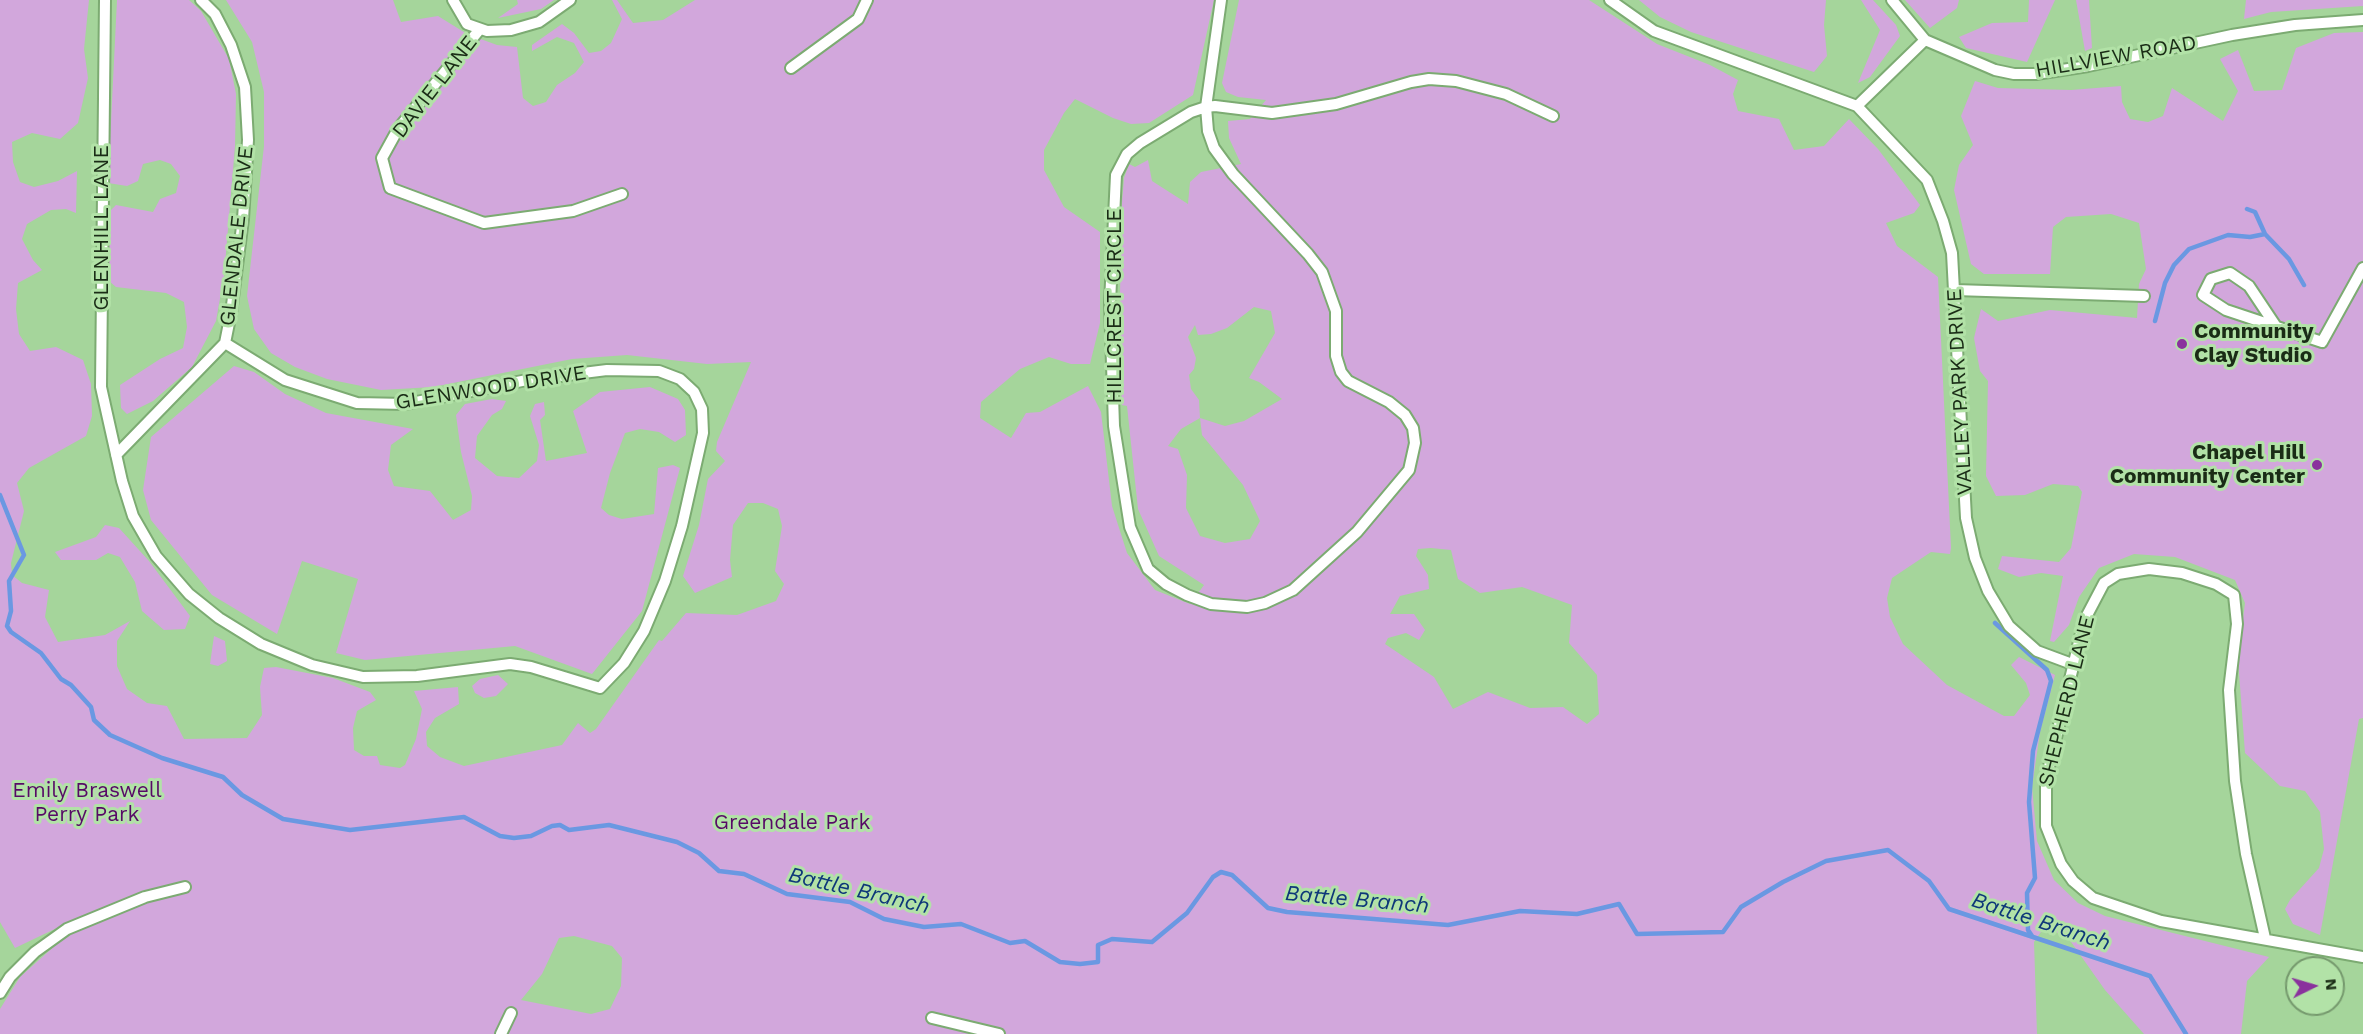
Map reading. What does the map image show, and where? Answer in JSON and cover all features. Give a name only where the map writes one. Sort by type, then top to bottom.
[{"type":"street","name":"GLENHILL LANE","points":[[105,0],[101,387],[116,455]]},
{"type":"street","name":"GLENDALE DRIVE","points":[[116,455],[225,343],[243,219],[248,140],[246,98],[245,87],[231,45],[215,15],[201,0]]},
{"type":"street","points":[[453,0],[467,24],[487,31],[511,30],[539,22],[570,0]]},
{"type":"street","points":[[791,68],[858,19],[867,0]]},
{"type":"street","points":[[1206,107],[1221,0]]},
{"type":"street","name":"VALLEY PARK DRIVE","points":[[1610,0],[1654,32],[1857,106],[1927,180],[1943,221],[1952,253],[1966,518],[1976,558],[1988,591],[2009,626],[2037,651],[2072,664]]},
{"type":"street","name":"HILLVIEW ROAD","points":[[1892,0],[1925,40],[1995,70],[2036,74],[2088,66],[2232,35],[2321,22],[2363,20]]},
{"type":"street","name":"DAVIE LANE","points":[[480,29],[398,129],[382,158],[390,189],[484,223],[573,211],[622,194]]},
{"type":"street","points":[[1857,106],[1925,40]]},
{"type":"street","name":"HILLCREST CIRCLE","points":[[1206,107],[1208,131],[1214,148],[1233,174],[1322,272],[1336,311],[1336,356],[1341,372],[1348,381],[1389,402],[1405,415],[1413,428],[1415,443],[1409,470],[1357,532],[1293,590],[1265,603],[1247,607],[1211,604],[1166,584],[1148,569],[1130,527],[1114,426],[1110,303],[1116,175],[1127,154],[1140,143],[1191,112],[1206,107],[1215,106],[1272,113],[1335,104],[1411,82],[1430,79],[1456,81],[1506,94],[1553,116]]},
{"type":"street","points":[[2275,325],[2249,286],[2230,273],[2211,279],[2203,295],[2226,310],[2322,342],[2363,268]]},
{"type":"street","points":[[1955,290],[2144,296]]},
{"type":"street","name":"GLENWOOD DRIVE","points":[[116,455],[133,516],[156,556],[189,594],[219,618],[261,644],[312,665],[363,677],[417,676],[510,664],[531,667],[600,688],[624,663],[644,631],[665,581],[682,526],[703,432],[702,409],[694,392],[680,379],[659,371],[607,370],[528,380],[406,404],[357,403],[285,380],[225,343]]},
{"type":"street","name":"SHEPHERD LANE","points":[[2265,938],[2247,854],[2235,781],[2229,690],[2237,624],[2234,595],[2216,584],[2173,572],[2149,569],[2118,574],[2103,583],[2092,601],[2072,664],[2044,796],[2049,839],[2061,864],[2082,890],[2103,903],[2161,921],[2363,957]]},
{"type":"street","points":[[0,993],[10,977],[35,952],[67,928],[137,900],[184,887]]},
{"type":"street","points":[[501,1034],[511,1013]]},
{"type":"street","points":[[932,1018],[999,1034]]},
{"type":"green space","points":[[0,0],[89,0],[84,49],[88,78],[78,123],[60,139],[32,133],[12,142],[13,162],[20,182],[34,187],[58,181],[77,171],[76,213],[66,209],[51,210],[27,224],[22,239],[33,260],[42,270],[18,283],[16,309],[19,334],[30,351],[56,347],[83,360],[91,384],[92,416],[86,436],[29,468],[17,483],[24,511],[11,563],[12,575],[22,583],[49,590],[45,617],[58,642],[105,635],[130,621],[117,641],[117,666],[127,689],[147,703],[167,706],[184,739],[247,738],[262,715],[260,687],[264,668],[276,667],[333,678],[370,692],[376,700],[357,711],[353,728],[354,750],[364,756],[377,756],[380,765],[400,768],[405,765],[416,739],[422,709],[414,691],[458,687],[459,704],[435,718],[426,732],[427,746],[440,757],[464,766],[562,745],[578,723],[590,733],[596,729],[659,640],[662,641],[686,613],[737,615],[776,601],[784,584],[775,571],[782,526],[778,509],[763,503],[748,503],[733,525],[730,560],[732,577],[695,593],[683,576],[699,525],[708,479],[725,461],[716,451],[717,442],[751,362],[707,364],[627,355],[572,359],[433,387],[381,390],[327,379],[295,367],[271,353],[254,329],[247,296],[264,146],[264,92],[252,42],[226,0],[393,0],[401,22],[438,16],[467,34],[497,45],[517,47],[523,98],[533,106],[546,102],[557,85],[575,73],[584,62],[574,43],[557,37],[532,51],[532,45],[562,24],[574,33],[589,53],[601,51],[611,43],[622,19],[612,0],[617,0],[633,23],[663,20],[695,0],[1214,0],[1193,95],[1149,123],[1131,124],[1113,118],[1075,99],[1064,113],[1044,150],[1044,170],[1064,207],[1100,232],[1100,323],[1090,364],[1071,364],[1049,357],[1020,369],[981,402],[980,418],[1011,438],[1026,413],[1040,412],[1088,386],[1101,412],[1112,506],[1127,553],[1155,590],[1190,604],[1204,585],[1159,556],[1138,509],[1127,406],[1122,405],[1119,339],[1122,203],[1124,178],[1129,164],[1135,167],[1148,160],[1152,181],[1188,204],[1190,182],[1201,172],[1241,164],[1229,138],[1228,121],[1250,119],[1266,100],[1238,97],[1226,92],[1222,83],[1239,0],[1589,0],[1657,44],[1710,65],[1738,80],[1733,94],[1738,111],[1779,119],[1794,150],[1824,146],[1849,119],[1878,149],[1920,205],[1914,213],[1886,223],[1897,246],[1938,277],[1951,548],[1950,554],[1931,552],[1892,578],[1887,598],[1890,617],[1903,644],[1947,685],[2004,716],[2014,716],[2030,695],[2026,683],[2011,665],[2019,657],[2055,675],[2040,732],[2032,787],[2037,841],[2054,880],[2078,903],[2105,916],[2269,957],[2247,981],[2241,1034],[2144,1034],[2105,990],[2069,939],[2045,926],[2034,942],[2037,1034],[0,1034],[0,1009],[20,977],[58,943],[59,927],[15,948],[0,922]],"holes":[[[1254,307],[1271,311],[1275,333],[1249,378],[1259,382],[1282,399],[1244,421],[1225,426],[1200,418],[1199,400],[1191,389],[1189,375],[1194,369],[1196,358],[1188,337],[1195,325],[1198,335],[1211,334],[1227,328]],[[1200,418],[1202,435],[1243,485],[1260,521],[1250,539],[1225,543],[1200,536],[1186,508],[1187,475],[1178,449],[1168,446],[1181,429]],[[1418,549],[1451,550],[1458,579],[1480,593],[1522,587],[1572,605],[1569,643],[1597,675],[1599,714],[1587,724],[1563,707],[1530,708],[1488,692],[1453,709],[1434,677],[1385,644],[1388,638],[1406,633],[1419,640],[1425,630],[1414,614],[1390,614],[1400,596],[1429,589],[1428,575],[1416,556]],[[574,936],[612,946],[622,958],[621,986],[610,1009],[591,1014],[521,1000],[542,974],[559,938]]]},
{"type":"green space","points":[[117,0],[189,0],[201,11],[229,59],[236,94],[235,146],[224,276],[216,321],[192,367],[153,401],[127,414],[121,408],[120,385],[160,359],[183,348],[187,327],[184,302],[166,293],[116,287],[109,281],[109,212],[116,205],[153,212],[160,199],[176,193],[180,176],[171,164],[160,160],[143,164],[138,181],[127,186],[108,183]]},
{"type":"green space","points":[[517,0],[554,0],[541,9],[498,18],[518,4]]},
{"type":"green space","points":[[1639,0],[1826,0],[1824,25],[1827,56],[1814,72],[1691,32],[1660,17]]},
{"type":"green space","points":[[1861,0],[1873,0],[1896,25],[1900,36],[1870,77],[1858,83],[1880,30]]},
{"type":"green space","points":[[1905,0],[1959,0],[1957,8],[1930,28]]},
{"type":"green space","points":[[2029,0],[2055,0],[2027,62],[1966,48],[1959,37],[1992,23],[2028,22]]},
{"type":"green space","points":[[2076,0],[2089,0],[2092,48],[2085,51]]},
{"type":"green space","points":[[2246,0],[2363,0],[2363,6],[2271,12],[2244,19]]},
{"type":"green space","points":[[2363,32],[2363,718],[2359,719],[2320,935],[2293,924],[2285,909],[2290,900],[2319,868],[2324,849],[2320,812],[2305,791],[2280,786],[2245,753],[2238,659],[2245,603],[2235,580],[2175,557],[2134,554],[2099,568],[2079,597],[2069,625],[2054,642],[2050,641],[2063,576],[2041,573],[2019,577],[1998,569],[2002,556],[2059,562],[2071,548],[2082,492],[2078,486],[2053,484],[2025,495],[1996,496],[1986,476],[1988,381],[1980,371],[1974,338],[1981,309],[1998,321],[2050,310],[2137,318],[2139,284],[2146,269],[2139,223],[2111,214],[2066,217],[2053,227],[2050,274],[1984,274],[1971,264],[1954,190],[1959,165],[1973,145],[1961,116],[1975,81],[1998,88],[2071,90],[2121,86],[2122,102],[2130,119],[2148,122],[2163,116],[2172,88],[2223,121],[2238,91],[2220,59],[2238,50],[2254,91],[2282,90],[2296,48],[2334,33]]},
{"type":"green space","points":[[234,366],[254,372],[285,394],[326,413],[413,429],[391,445],[388,470],[394,486],[430,491],[453,520],[471,510],[472,496],[461,452],[456,415],[465,404],[492,399],[506,401],[502,409],[492,415],[477,436],[475,458],[497,476],[519,478],[537,461],[539,445],[530,416],[535,404],[544,402],[545,415],[540,420],[546,461],[587,453],[573,411],[600,392],[650,387],[678,399],[685,410],[686,435],[675,442],[659,432],[640,429],[625,433],[610,473],[601,508],[609,515],[622,519],[654,514],[658,468],[673,465],[680,468],[642,611],[592,674],[515,646],[365,660],[336,653],[358,579],[302,561],[277,634],[212,595],[151,520],[143,490],[151,437]]},
{"type":"green space","points":[[105,525],[119,528],[149,561],[190,616],[185,629],[164,630],[142,611],[135,582],[120,557],[108,553],[96,560],[61,560],[55,552],[96,537]]},
{"type":"green space","points":[[214,636],[225,641],[227,661],[218,666],[210,664]]},
{"type":"green space","points":[[498,675],[508,684],[496,696],[484,698],[475,693],[472,686],[480,679]]},
{"type":"waterway","points":[[2247,209],[2255,212],[2265,234]]},
{"type":"waterway","points":[[2155,321],[2165,283],[2174,265],[2189,249],[2228,235],[2250,237],[2265,234],[2289,259],[2304,285]]},
{"type":"waterway","name":"Battle Branch","points":[[0,495],[24,555],[9,581],[11,611],[7,626],[11,632],[41,653],[61,679],[71,685],[91,707],[94,720],[110,735],[162,758],[223,777],[242,795],[283,819],[350,830],[464,817],[500,836],[514,838],[531,836],[552,826],[560,825],[569,830],[609,825],[677,842],[699,853],[719,871],[744,874],[787,894],[850,902],[884,919],[924,927],[961,924],[1010,943],[1025,941],[1060,962],[1080,964],[1098,962],[1098,945],[1112,939],[1152,942],[1187,913],[1213,877],[1221,872],[1232,875],[1268,908],[1287,912],[1448,925],[1520,911],[1577,914],[1619,904],[1637,934],[1723,932],[1741,907],[1783,882],[1826,861],[1888,850],[1929,881],[1949,909],[2150,976],[2186,1034]]},
{"type":"waterway","points":[[1995,623],[2047,670],[2051,681],[2033,751],[2029,802],[2035,878],[2027,893],[2028,930],[2032,936]]},
{"type":"place","name":"Community Clay Studio","points":[[2182,344]]},
{"type":"place","name":"Chapel Hill Community Center","points":[[2317,465]]},
{"type":"park label","name":"Emily Braswell Perry Park","points":[[87,803]]},
{"type":"park label","name":"Greendale Park","points":[[792,823]]}]
